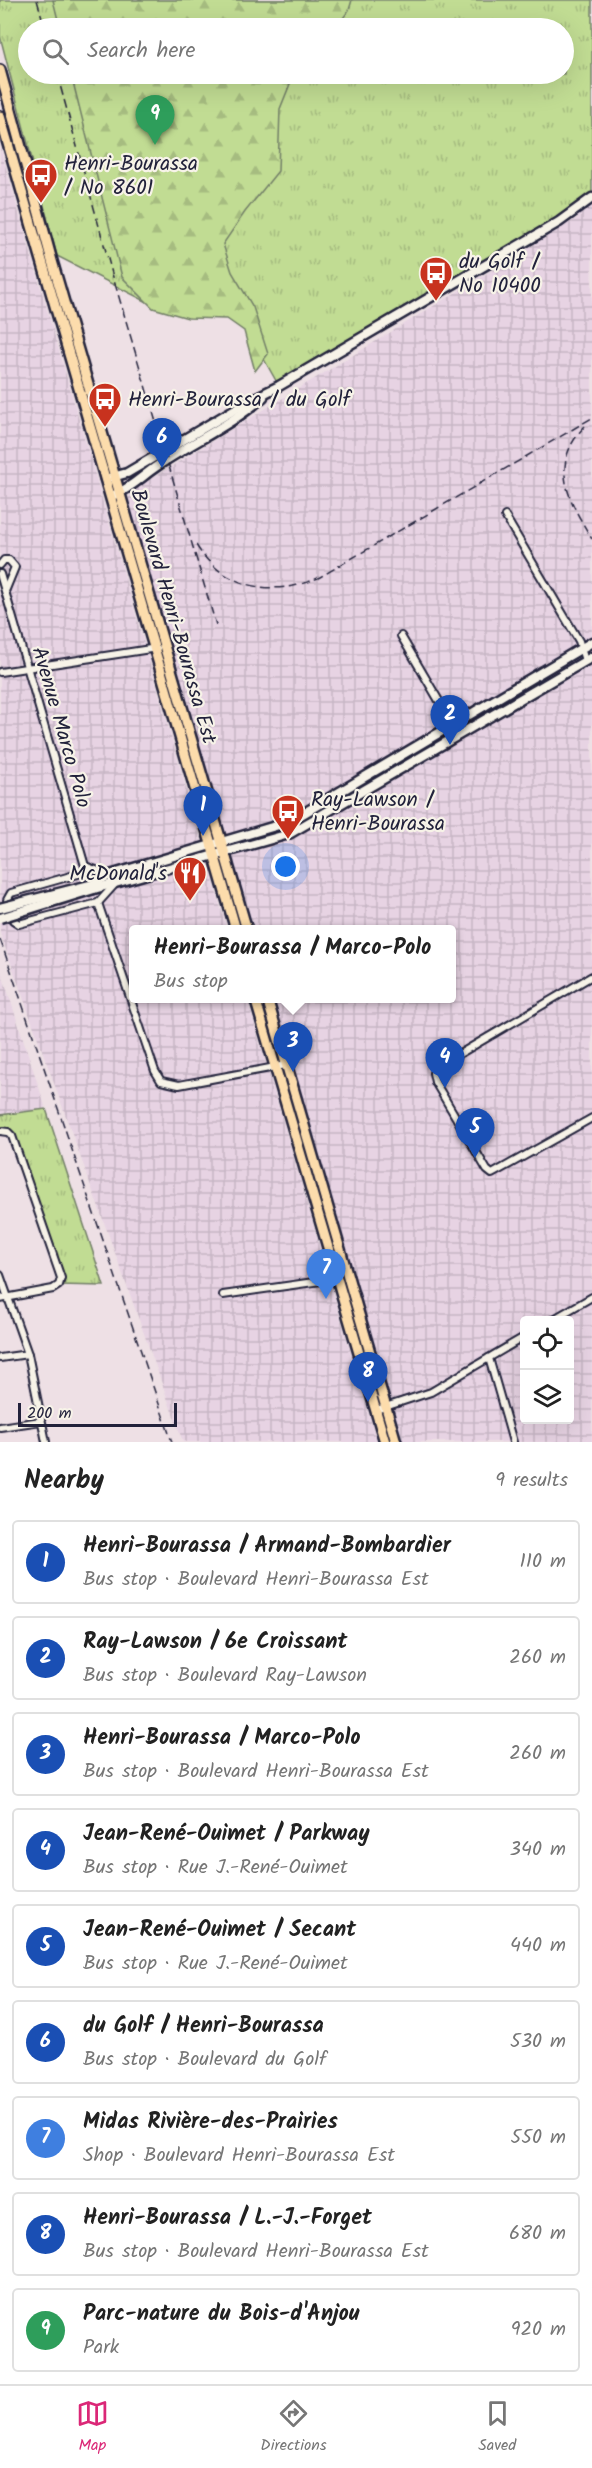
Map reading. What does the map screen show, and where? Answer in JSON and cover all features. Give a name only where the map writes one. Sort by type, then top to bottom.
[{"type":"main road","name":"Boulevard Henri-Bourassa Est","points":[[0,70],[164,646],[217,843],[235,925]]},
{"type":"main road","name":"Boulevard Henri-Bourassa Est","points":[[0,116],[153,649],[217,843]]},
{"type":"main road","name":"Boulevard Henri-Bourassa Est","points":[[219,854],[245,925]]},
{"type":"main road","points":[[257,1003],[281,1066],[345,1267],[396,1442]]},
{"type":"main road","points":[[268,1003],[281,1066],[336,1275],[385,1442]]},
{"type":"street","points":[[109,498],[158,465],[213,433],[268,393],[559,222],[592,198]]},
{"type":"street","points":[[105,479],[126,473],[249,401],[268,393]]},
{"type":"street","points":[[0,908],[116,883],[296,831],[588,659],[504,516]]},
{"type":"street","name":"Avenue Marco Polo","points":[[0,565],[4,560],[9,560],[15,567],[6,589]]},
{"type":"street","name":"Avenue Marco Polo","points":[[0,574],[85,866],[92,869]]},
{"type":"street","points":[[401,636],[459,735]]},
{"type":"street","points":[[0,918],[92,887],[110,875],[289,822],[592,642]]},
{"type":"street","points":[[0,672],[164,646]]},
{"type":"street","points":[[433,735],[440,746]]},
{"type":"street","points":[[110,875],[92,869],[11,893],[7,900],[13,920],[19,924],[98,903],[116,883]]},
{"type":"street","points":[[98,903],[129,994]]},
{"type":"street","points":[[592,976],[435,1069],[435,1082],[487,1170],[492,1174],[592,1118]]},
{"type":"street","points":[[132,1003],[155,1071],[162,1081],[179,1085],[281,1066]]},
{"type":"street","points":[[0,1131],[12,1136],[61,1278],[56,1288],[0,1299]]},
{"type":"street","points":[[224,1295],[328,1280],[345,1267]]},
{"type":"street","points":[[0,1275],[28,1354],[46,1442]]},
{"type":"street","points":[[559,1316],[592,1297]]},
{"type":"street","points":[[376,1410],[431,1392],[520,1340]]},
{"type":"street","points":[[0,1358],[28,1354]]},
{"type":"street","points":[[489,1358],[513,1442]]},
{"type":"street","points":[[0,1427],[41,1421]]},
{"type":"shaded area","points":[[0,147],[226,925],[129,925],[129,1003],[248,1003],[377,1442],[183,1442],[0,933]]},
{"type":"shaded area","points":[[592,191],[592,1442],[403,1442],[275,1003],[456,1003],[456,925],[253,925],[128,505],[129,497],[136,488],[579,217],[566,212]]},
{"type":"shaded area","points":[[0,968],[46,1109],[0,1115]]},
{"type":"green space","points":[[0,0],[592,0],[592,198],[279,386],[225,290],[159,308],[57,256],[0,36]]},
{"type":"green space","points":[[53,0],[352,0],[343,18],[58,18]]},
{"type":"green space","points":[[74,84],[290,84],[280,109],[278,171],[223,244],[232,272],[253,307],[268,354],[255,371],[244,331],[227,319],[188,318],[153,308],[122,277]]},
{"type":"green space","points":[[46,1109],[104,1286],[59,1285],[61,1282],[12,1137],[0,1130],[0,1115]]},
{"type":"railway","points":[[37,0],[42,18]]},
{"type":"railway","points":[[60,84],[113,277],[216,625]]},
{"type":"railway","points":[[196,545],[207,560],[235,580],[269,588],[303,583],[320,577],[592,418]]},
{"type":"railway","points":[[585,426],[574,440],[567,455],[565,469],[570,497],[592,539]]},
{"type":"railway","points":[[0,939],[172,1442]]},
{"type":"place","name":"Parc-nature du Bois-d'Anjou","points":[[155,145]]},
{"type":"place","name":"Henri-Bourassa / No 8601","points":[[41,204]]},
{"type":"place","name":"du Golf / No 10400","points":[[436,302]]},
{"type":"place","name":"Henri-Bourassa / du Golf","points":[[105,428]]},
{"type":"place","name":"du Golf / Henri-Bourassa","points":[[162,468]]},
{"type":"place","name":"Ray-Lawson / 6e Croissant","points":[[450,745]]},
{"type":"place","name":"Henri-Bourassa / Armand-Bombardier","points":[[203,836]]},
{"type":"place","name":"Ray-Lawson / Henri-Bourassa","points":[[288,840]]},
{"type":"place","name":"McDonald's","points":[[190,902]]},
{"type":"place","name":"Henri-Bourassa / Marco-Polo","points":[[293,1072]]},
{"type":"place","name":"Jean-René-Ouimet / Parkway","points":[[445,1088]]},
{"type":"place","name":"Jean-René-Ouimet / Secant","points":[[475,1158]]},
{"type":"place","name":"Midas Rivière-des-Prairies","points":[[326,1299]]},
{"type":"place","name":"Henri-Bourassa / L.-J.-Forget","points":[[368,1402]]}]
